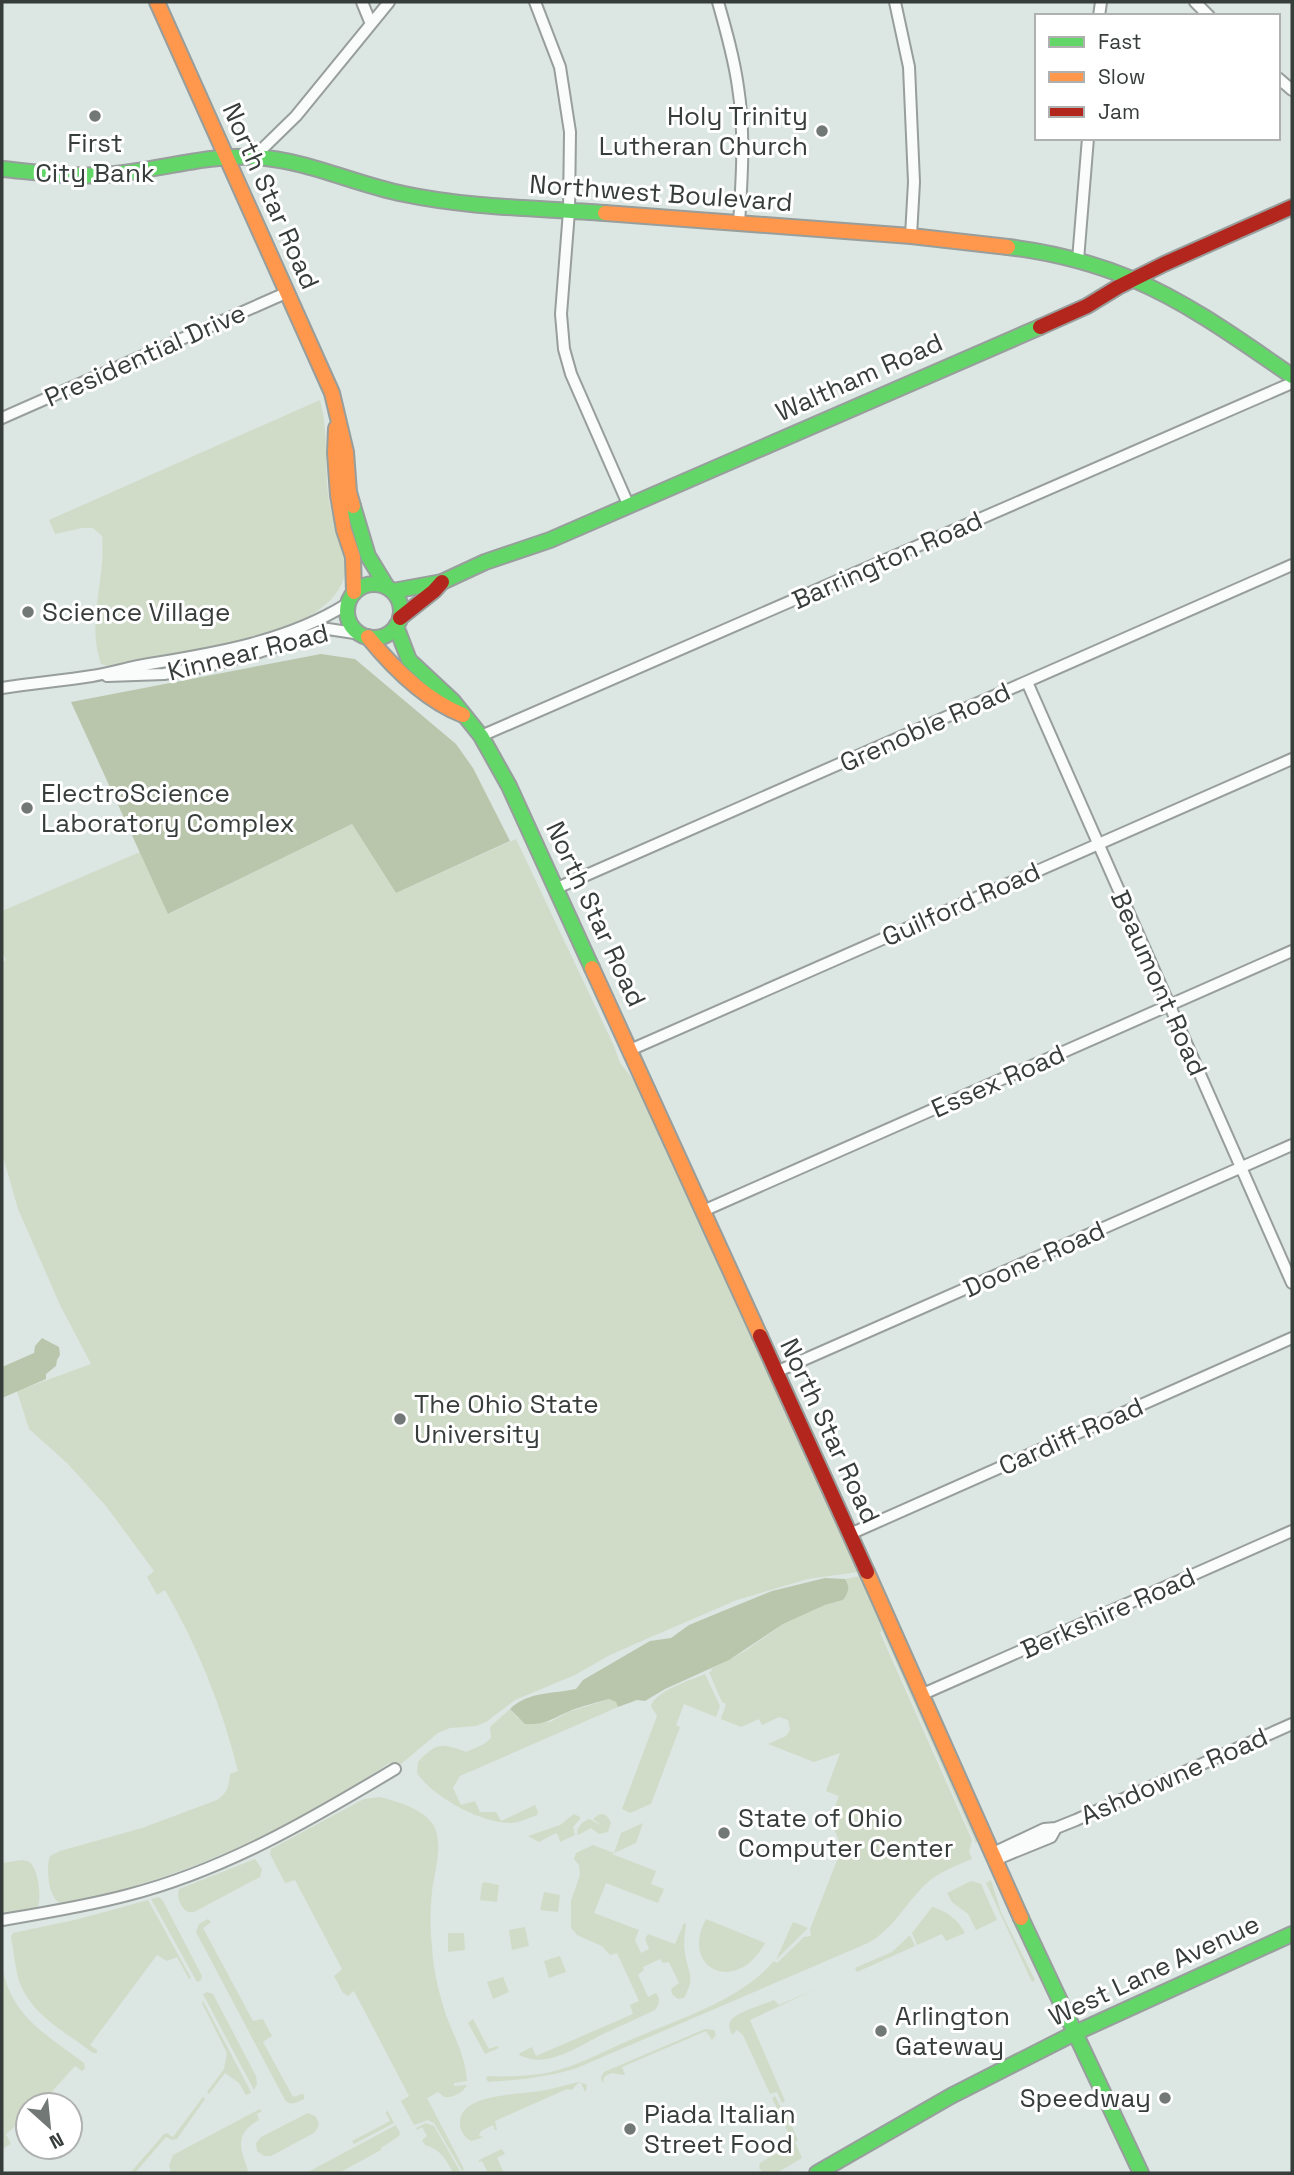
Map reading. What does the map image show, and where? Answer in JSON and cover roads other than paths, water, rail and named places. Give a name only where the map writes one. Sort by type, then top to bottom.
[{"type":"street","name":"North Star Road","points":[[157,2],[325,375],[346,452],[349,492],[354,512],[368,556],[390,589]]},
{"type":"street","points":[[362,2],[371,24]]},
{"type":"street","points":[[254,157],[296,116],[389,2]]},
{"type":"street","points":[[536,2],[560,67],[570,132],[569,211],[561,314],[564,349],[571,374],[628,504]]},
{"type":"street","points":[[718,2],[738,88],[741,135],[739,223]]},
{"type":"street","points":[[895,2],[909,67],[914,182],[911,236]]},
{"type":"street","points":[[1078,260],[1088,140]]},
{"type":"street","name":"Northwest Boulevard","points":[[2,169],[102,175],[226,156],[254,157],[292,163],[382,189],[430,199],[911,236],[1024,249],[1078,260],[1132,279],[1209,320],[1292,376]]},
{"type":"street","name":"Waltham Road","points":[[390,589],[442,582],[485,562],[550,540],[1087,306],[1132,279],[1292,207]]},
{"type":"street","name":"Presidential Drive","points":[[2,418],[288,292]]},
{"type":"street","name":"Barrington Road","points":[[481,736],[1292,383]]},
{"type":"street","name":"North Star Road","points":[[337,413],[335,453],[338,495],[344,530],[353,557],[351,598]]},
{"type":"street","name":"Grenoble Road","points":[[557,888],[1292,565]]},
{"type":"street","name":"Waltham Road","points":[[398,622],[442,582]]},
{"type":"street","points":[[370,584],[379,584],[390,589],[400,603],[398,622],[384,636],[365,636],[349,622],[351,598],[361,587],[370,584]]},
{"type":"street","name":"Kinnear Road","points":[[2,688],[94,676],[253,644],[300,627],[351,598]]},
{"type":"street","name":"North Star Road","points":[[398,622],[409,660],[453,701],[481,736],[509,786],[1141,2173]]},
{"type":"street","name":"Kinnear Road","points":[[94,676],[164,674],[212,665],[328,629],[365,636]]},
{"type":"street","name":"North Star Road","points":[[365,636],[433,700],[463,715]]},
{"type":"street","name":"Beaumont Road","points":[[1027,682],[1292,1283]]},
{"type":"street","name":"Guilford Road","points":[[630,1050],[1292,759]]},
{"type":"street","name":"Essex Road","points":[[704,1211],[1292,951]]},
{"type":"street","name":"Doone Road","points":[[776,1372],[1292,1145]]},
{"type":"street","name":"Cardiff Road","points":[[850,1534],[1292,1338]]},
{"type":"street","name":"Berkshire Road","points":[[923,1694],[1292,1531]]},
{"type":"street","name":"Ashdowne Road","points":[[995,1856],[1051,1837],[1056,1828],[1292,1724]]},
{"type":"street","points":[[2,1920],[128,1895],[198,1872],[299,1826],[395,1769]]},
{"type":"street","name":"West Lane Avenue","points":[[817,2173],[951,2096],[1075,2032],[1292,1934]]},
{"type":"place","name":"First City Bank","points":[[95,116]]},
{"type":"place","name":"Holy Trinity Lutheran Church","points":[[822,131]]},
{"type":"place","name":"Science Village","points":[[28,612]]},
{"type":"place","name":"ElectroScience Laboratory Complex","points":[[27,808]]},
{"type":"place","name":"The Ohio State University","points":[[400,1419]]},
{"type":"place","name":"State of Ohio Computer Center","points":[[724,1833]]},
{"type":"place","name":"Arlington Gateway","points":[[881,2031]]},
{"type":"place","name":"Speedway","points":[[1165,2098]]},
{"type":"place","name":"Piada Italian Street Food","points":[[630,2129]]}]
